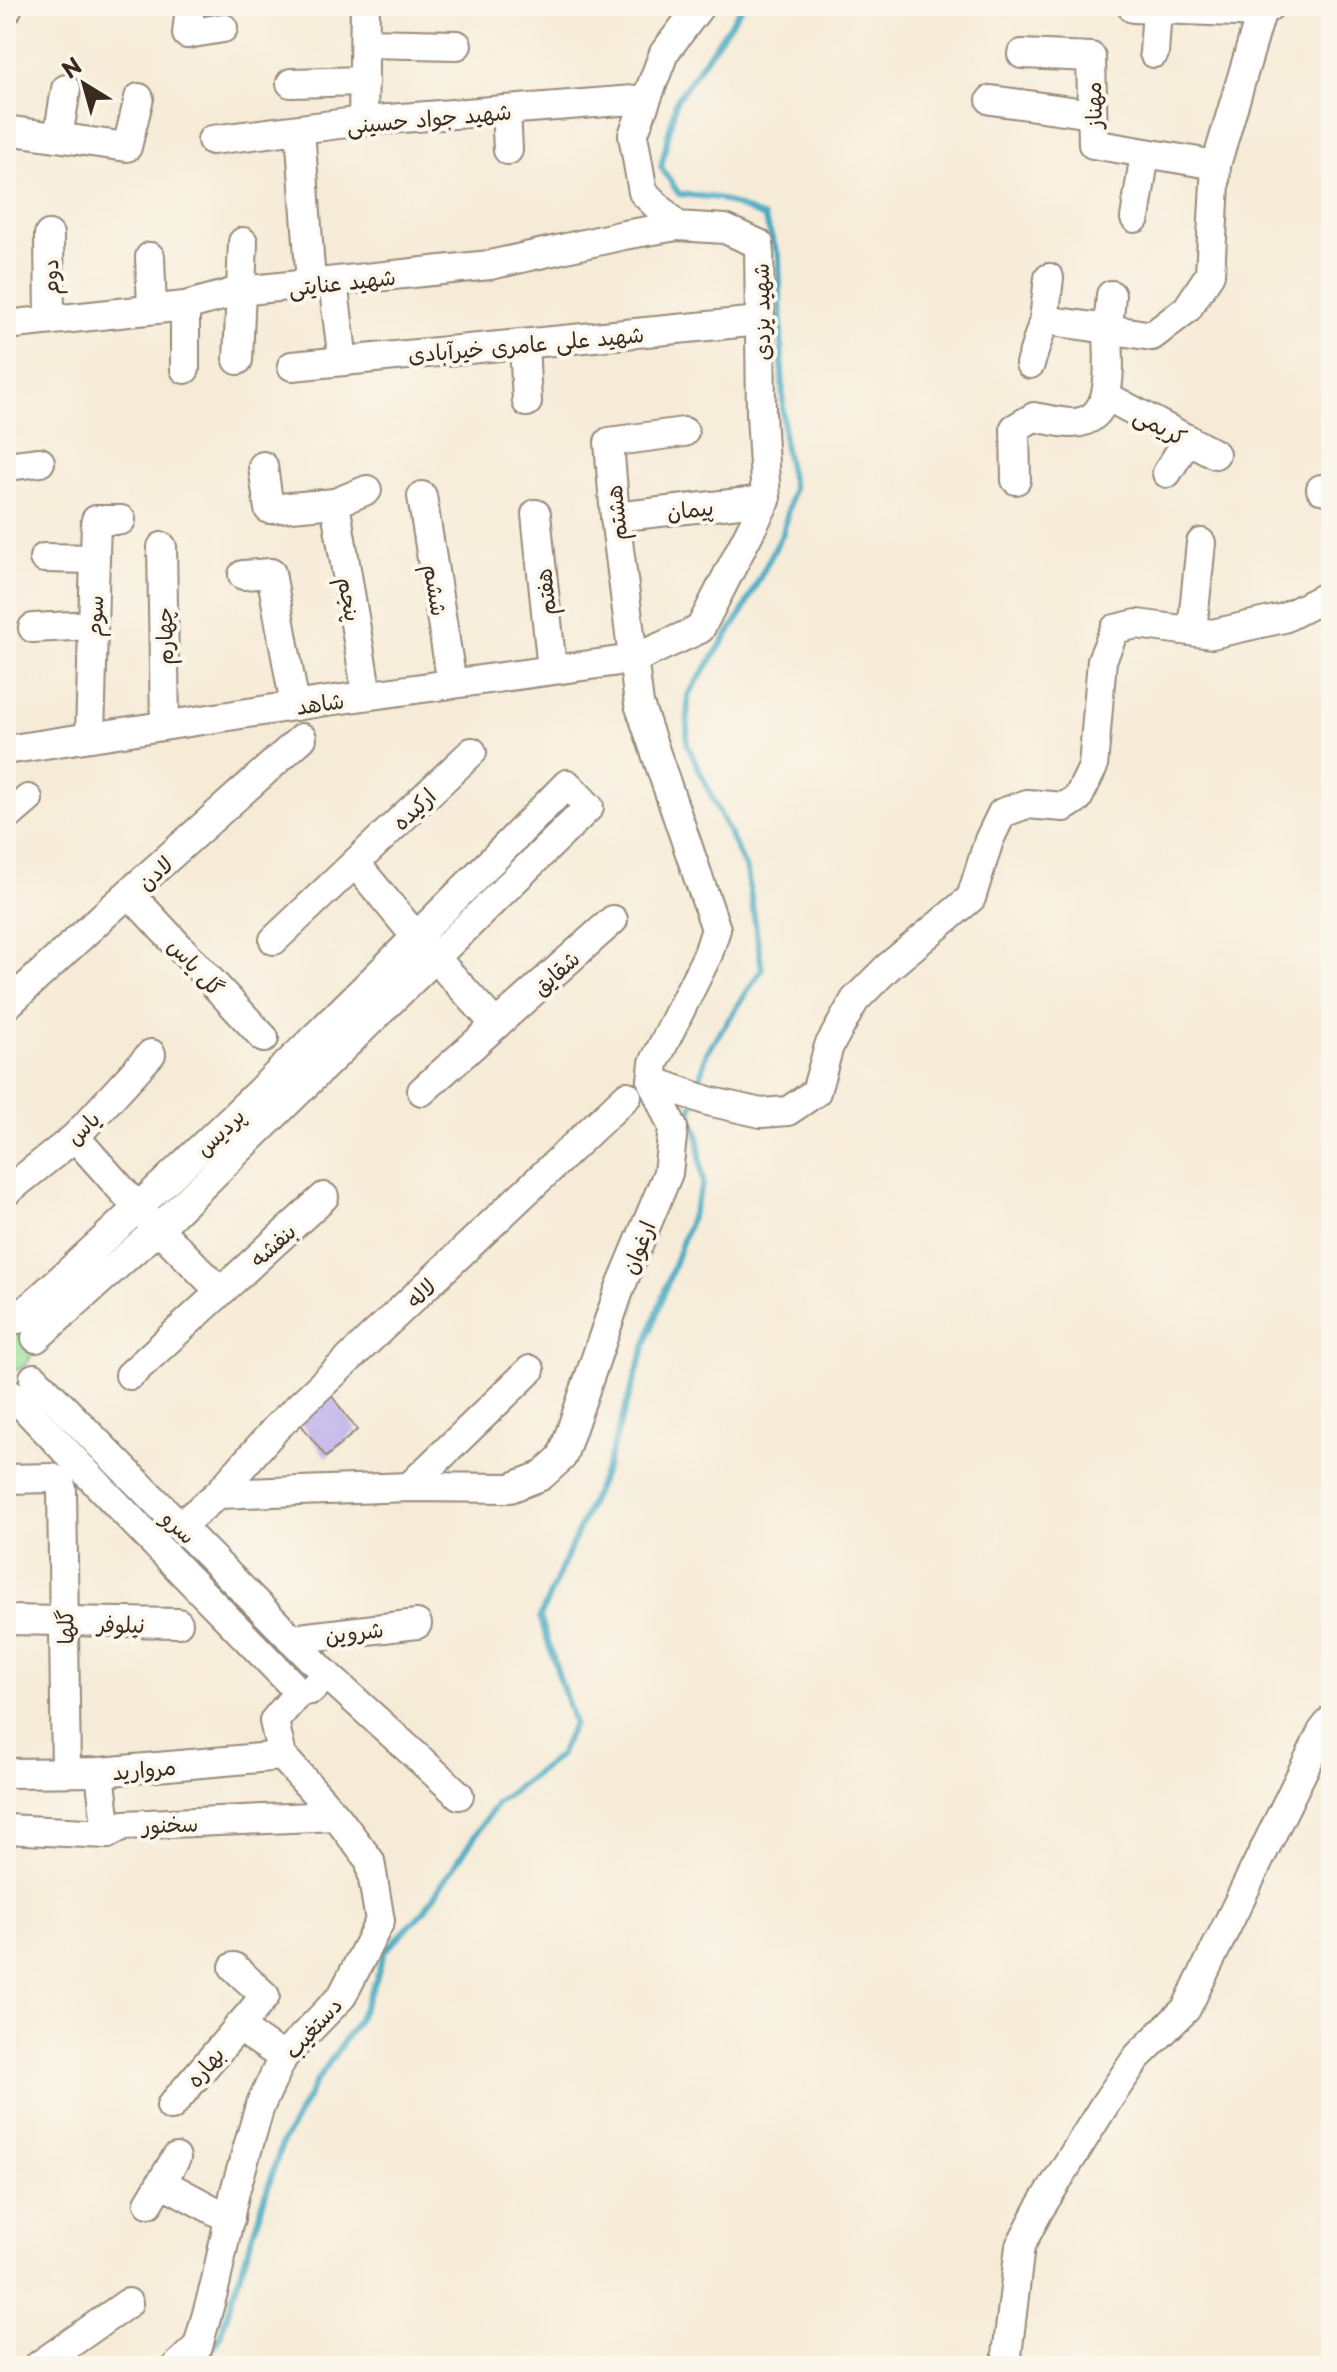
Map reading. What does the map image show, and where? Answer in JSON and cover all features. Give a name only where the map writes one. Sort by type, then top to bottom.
[{"type":"street","points":[[190,6],[187,34],[223,28]]},
{"type":"street","points":[[363,121],[365,6]]},
{"type":"street","points":[[677,226],[643,192],[633,135],[664,53],[700,6]]},
{"type":"street","points":[[1044,320],[1152,336],[1187,309],[1210,274],[1216,165],[1266,10],[1145,8],[1154,53]]},
{"type":"street","points":[[365,43],[457,45]]},
{"type":"street","name":"مهناز","points":[[1022,54],[1091,57],[1093,144],[1216,165]]},
{"type":"street","points":[[291,83],[364,81]]},
{"type":"street","points":[[58,137],[66,89]]},
{"type":"street","points":[[6,130],[127,147],[139,98]]},
{"type":"street","name":"شهید جواد حسینی","points":[[212,140],[363,121],[646,99]]},
{"type":"street","points":[[991,100],[1092,114]]},
{"type":"street","points":[[506,110],[508,150]]},
{"type":"street","points":[[300,129],[322,283],[343,361]]},
{"type":"street","points":[[1135,218],[1145,153]]},
{"type":"street","name":"شهید عنایتی","points":[[6,325],[185,306],[240,291],[490,265],[677,226]]},
{"type":"street","name":"شهید یزدی","points":[[677,226],[725,229],[759,244],[761,414],[766,500]]},
{"type":"street","name":"دوم","points":[[49,235],[50,320]]},
{"type":"street","points":[[238,360],[243,242]]},
{"type":"street","points":[[150,257],[152,309]]},
{"type":"street","points":[[1030,364],[1044,320],[1049,278]]},
{"type":"street","points":[[1016,480],[1015,428],[1034,417],[1074,423],[1095,416],[1108,397],[1111,295]]},
{"type":"street","points":[[185,306],[185,369]]},
{"type":"street","name":"شهید علی عامری خیرآبادی","points":[[292,366],[760,321]]},
{"type":"street","points":[[524,344],[527,402]]},
{"type":"street","name":"کریمی","points":[[1108,397],[1215,454]]},
{"type":"street","name":"هشتم","points":[[634,659],[615,517],[609,442],[684,432]]},
{"type":"street","points":[[1167,473],[1188,439]]},
{"type":"street","points":[[6,466],[40,462]]},
{"type":"street","points":[[263,466],[269,509],[335,503],[367,490]]},
{"type":"street","name":"ششم","points":[[422,496],[452,684]]},
{"type":"street","points":[[766,500],[700,629],[634,659],[639,704],[716,929],[708,954],[654,1063],[652,1081],[708,1101],[761,1113],[788,1111],[816,1092],[829,1046],[855,1000],[887,968],[971,898],[989,840],[1002,813],[1027,804],[1064,807],[1078,798],[1093,767],[1102,660],[1115,629],[1137,624],[1212,634],[1284,618],[1331,594]]},
{"type":"street","name":"پیمان","points":[[615,517],[766,500]]},
{"type":"street","name":"پنجم","points":[[335,503],[367,695]]},
{"type":"street","name":"هفتم","points":[[536,514],[552,670]]},
{"type":"street","name":"سوم","points":[[90,737],[96,520],[121,520]]},
{"type":"street","points":[[1192,631],[1201,543]]},
{"type":"street","name":"چهارم","points":[[162,547],[165,725]]},
{"type":"street","points":[[44,558],[95,559]]},
{"type":"street","points":[[243,575],[271,573],[295,706]]},
{"type":"street","points":[[33,628],[93,625]]},
{"type":"street","name":"شاهد","points":[[6,750],[367,695],[634,659]]},
{"type":"street","name":"لادن","points":[[6,1006],[302,738]]},
{"type":"street","name":"ارکیده","points":[[274,940],[472,752]]},
{"type":"street","points":[[567,784],[589,807],[427,948],[567,784]]},
{"type":"street","points":[[6,818],[28,799]]},
{"type":"street","points":[[355,863],[496,1025]]},
{"type":"street","name":"گل یاس","points":[[130,894],[264,1038]]},
{"type":"street","name":"شقایق","points":[[422,1091],[613,920]]},
{"type":"street","name":"پردیس","points":[[20,1324],[150,1218],[427,948]]},
{"type":"street","name":"یاس","points":[[6,1192],[75,1137],[151,1054]]},
{"type":"street","name":"ارغوان","points":[[218,1494],[409,1487],[510,1488],[541,1476],[562,1457],[620,1288],[668,1173],[673,1128],[652,1081]]},
{"type":"street","name":"لاله","points":[[218,1494],[277,1427],[627,1096]]},
{"type":"street","points":[[75,1137],[220,1291]]},
{"type":"street","name":"بنفشه","points":[[130,1375],[324,1197]]},
{"type":"street","points":[[18,1390],[39,1365],[40,1352],[20,1324]]},
{"type":"street","points":[[409,1487],[530,1370]]},
{"type":"street","name":"سرو","points":[[18,1390],[180,1526],[326,1674],[459,1795]]},
{"type":"street","name":"سرو","points":[[18,1390],[106,1496],[218,1606],[299,1692]]},
{"type":"street","name":"گلها","points":[[6,1479],[52,1478],[60,1482],[62,1490],[66,1771]]},
{"type":"street","points":[[180,1526],[218,1494]]},
{"type":"street","points":[[218,1606],[240,1587]]},
{"type":"street","name":"نیلوفر","points":[[6,1620],[178,1623]]},
{"type":"street","name":"شروین","points":[[291,1639],[417,1624]]},
{"type":"street","points":[[282,1756],[274,1721],[299,1692],[311,1690],[326,1674]]},
{"type":"street","points":[[1005,2362],[1020,2246],[1039,2210],[1138,2056],[1186,2009],[1322,1732],[1331,1720]]},
{"type":"street","name":"مروارید","points":[[6,1773],[100,1772],[282,1756]]},
{"type":"street","name":"دستغیب","points":[[177,2366],[198,2346],[260,2106],[283,2057],[342,1996],[380,1921],[370,1861],[336,1816],[282,1756]]},
{"type":"street","points":[[100,1772],[107,1834]]},
{"type":"street","name":"سخنور","points":[[6,1829],[107,1834],[124,1825],[336,1816]]},
{"type":"street","name":"بهاره","points":[[171,2106],[265,1996],[234,1967]]},
{"type":"street","name":"بهاره","points":[[238,2027],[283,2057]]},
{"type":"street","points":[[176,2158],[155,2193],[230,2219]]},
{"type":"street","points":[[38,2366],[128,2303]]},
{"type":"green space","points":[[14,1327],[28,1338],[31,1354],[24,1366],[6,1371],[6,1328]]},
{"type":"building","points":[[331,1395],[357,1430],[326,1457],[300,1423]]},
{"type":"waterway","points":[[697,1090],[706,1054],[762,969],[747,871],[687,744],[688,695],[740,616],[783,533],[793,488],[784,443],[779,257],[764,217],[718,198],[679,194],[661,167],[676,101],[743,6]]},
{"type":"waterway","points":[[202,2366],[220,2336],[282,2144],[314,2085],[358,2020],[376,1980],[384,1952],[424,1911],[497,1803],[559,1756],[574,1723],[540,1617],[607,1466],[645,1346],[703,1184],[698,1135],[690,1114],[693,1105]]}]
